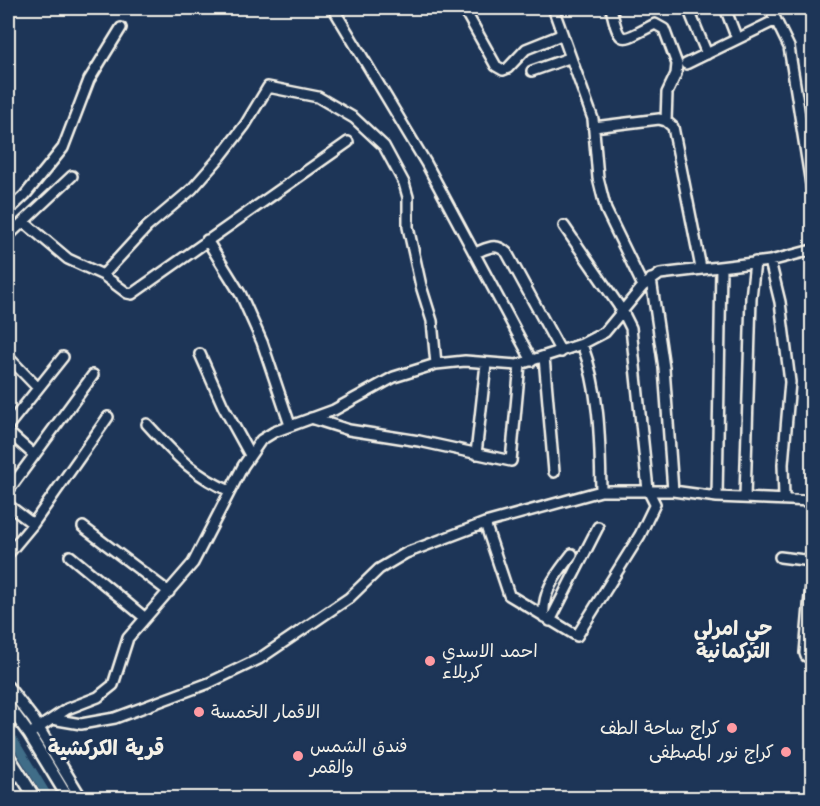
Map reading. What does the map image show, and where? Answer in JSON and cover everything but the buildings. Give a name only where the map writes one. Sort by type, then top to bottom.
[{"type":"main road","points":[[8,687],[34,731],[68,798]]},
{"type":"main road","points":[[8,705],[34,731],[81,798]]},
{"type":"main road","points":[[8,755],[35,798]]},
{"type":"street","points":[[333,8],[426,163],[532,361]]},
{"type":"street","points":[[553,8],[594,127],[601,194],[643,286]]},
{"type":"street","points":[[611,8],[617,35],[621,38],[627,39],[655,24],[664,29],[676,64],[676,74],[667,93],[666,121]]},
{"type":"street","points":[[688,8],[707,54]]},
{"type":"street","points":[[724,8],[736,39]]},
{"type":"street","points":[[770,8],[789,47],[813,191]]},
{"type":"street","points":[[468,16],[496,66],[502,70],[508,68],[526,49],[561,34]]},
{"type":"street","points":[[686,64],[776,20]]},
{"type":"street","points":[[8,211],[25,195],[63,148],[89,80],[121,28]]},
{"type":"street","points":[[532,71],[569,58]]},
{"type":"street","points":[[103,275],[147,226],[192,189],[214,165],[245,125],[268,87],[318,97],[354,118],[384,146],[404,183],[408,197],[408,227],[421,286],[432,321],[436,364]]},
{"type":"street","points":[[594,127],[666,121],[673,127],[701,268]]},
{"type":"street","points":[[24,222],[68,259],[103,275],[127,293],[132,294],[348,142]]},
{"type":"street","points":[[8,236],[72,176]]},
{"type":"street","points":[[485,523],[509,595],[577,636],[640,535],[655,504],[648,490],[631,328],[623,312],[564,226]]},
{"type":"street","points":[[207,240],[241,295],[258,333],[290,425]]},
{"type":"street","points":[[475,253],[493,245],[501,247],[507,253],[561,352]]},
{"type":"street","points":[[34,731],[67,709],[98,697],[114,685],[123,649],[144,617],[169,592],[199,554],[249,455],[261,440],[290,425],[334,410],[394,377],[436,364],[465,361],[486,364],[520,364],[582,344],[605,332],[651,279],[673,270],[770,261],[813,250]]},
{"type":"street","points":[[770,261],[780,302],[791,397],[783,464],[784,498]]},
{"type":"street","points":[[746,497],[750,298],[755,262]]},
{"type":"street","points":[[717,497],[721,267]]},
{"type":"street","points":[[651,279],[664,368],[673,491]]},
{"type":"street","points":[[582,344],[591,369],[597,397],[601,491]]},
{"type":"street","points":[[200,354],[223,406],[249,455]]},
{"type":"street","points":[[8,357],[38,388]]},
{"type":"street","points":[[8,426],[63,357]]},
{"type":"street","points":[[544,357],[554,472]]},
{"type":"street","points":[[476,454],[486,364]]},
{"type":"street","points":[[311,418],[349,430],[420,441],[511,461],[520,364]]},
{"type":"street","points":[[8,491],[93,375]]},
{"type":"street","points":[[8,554],[33,524],[108,417]]},
{"type":"street","points":[[147,424],[188,468],[208,482],[230,491]]},
{"type":"street","points":[[8,432],[34,455]]},
{"type":"street","points":[[52,719],[81,724],[115,718],[209,683],[259,659],[349,598],[379,569],[406,554],[485,523],[601,491],[673,491],[717,497],[813,501]]},
{"type":"street","points":[[8,506],[33,524]]},
{"type":"street","points":[[84,527],[169,592]]},
{"type":"street","points":[[547,619],[598,527]]},
{"type":"street","points":[[547,619],[543,604],[549,586],[572,554]]},
{"type":"street","points":[[70,556],[144,617]]},
{"type":"street","points":[[780,557],[813,561]]},
{"type":"street","points":[[813,572],[805,653],[806,656],[813,656]]},
{"type":"street","points":[[8,783],[19,773]]},
{"type":"street","points":[[810,798],[813,795]]},
{"type":"waterway","points":[[8,731],[49,798]]},
{"type":"place","name":"احمد الاسدي كربلاء","points":[[430,661]]},
{"type":"place","name":"الاقمار الخمسة","points":[[199,712]]},
{"type":"place","name":"كراج ساحة الطف","points":[[732,728]]},
{"type":"place","name":"كراج نور المصطفى","points":[[786,752]]},
{"type":"place","name":"فندق الشمس والقمر","points":[[298,756]]},
{"type":"district","name":"حي امرلي التركمانية","points":[[733,640]]},
{"type":"district","name":"قرية الكركشية","points":[[106,748]]}]
